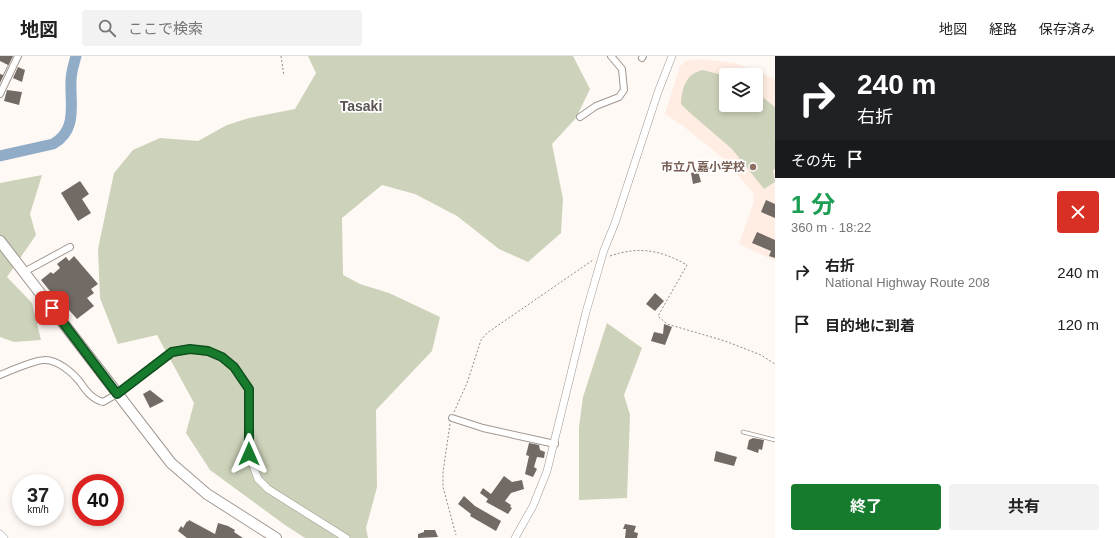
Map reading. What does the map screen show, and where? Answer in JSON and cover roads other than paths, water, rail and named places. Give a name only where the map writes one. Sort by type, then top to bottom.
[{"type":"highway","points":[[0,241],[170,463],[188,479],[263,535],[276,538]]},
{"type":"street","points":[[0,94],[18,56]]},
{"type":"street","points":[[580,117],[596,106],[619,97],[624,90],[622,69],[611,56]]},
{"type":"street","points":[[515,538],[541,487],[555,444],[586,312],[603,256],[658,92],[672,56]]},
{"type":"street","points":[[24,272],[70,247]]},
{"type":"street","points":[[0,375],[37,361],[52,360],[70,373],[88,393],[102,402],[117,394],[172,352],[190,349],[208,351],[222,357],[234,367],[249,389],[249,454],[258,479],[268,490],[346,538]]},
{"type":"street","points":[[452,418],[483,428],[555,444]]},
{"type":"street","points":[[0,534],[5,537],[4,538]]},
{"type":"lane","points":[[743,432],[775,440]]},
{"type":"waterway","points":[[0,156],[53,144],[61,138],[66,131],[71,116],[71,78],[76,56]]},
{"type":"place","name":"市立八嘉小学校","points":[[753,167]]},
{"type":"district","name":"Tasaki","points":[[361,106]]}]
